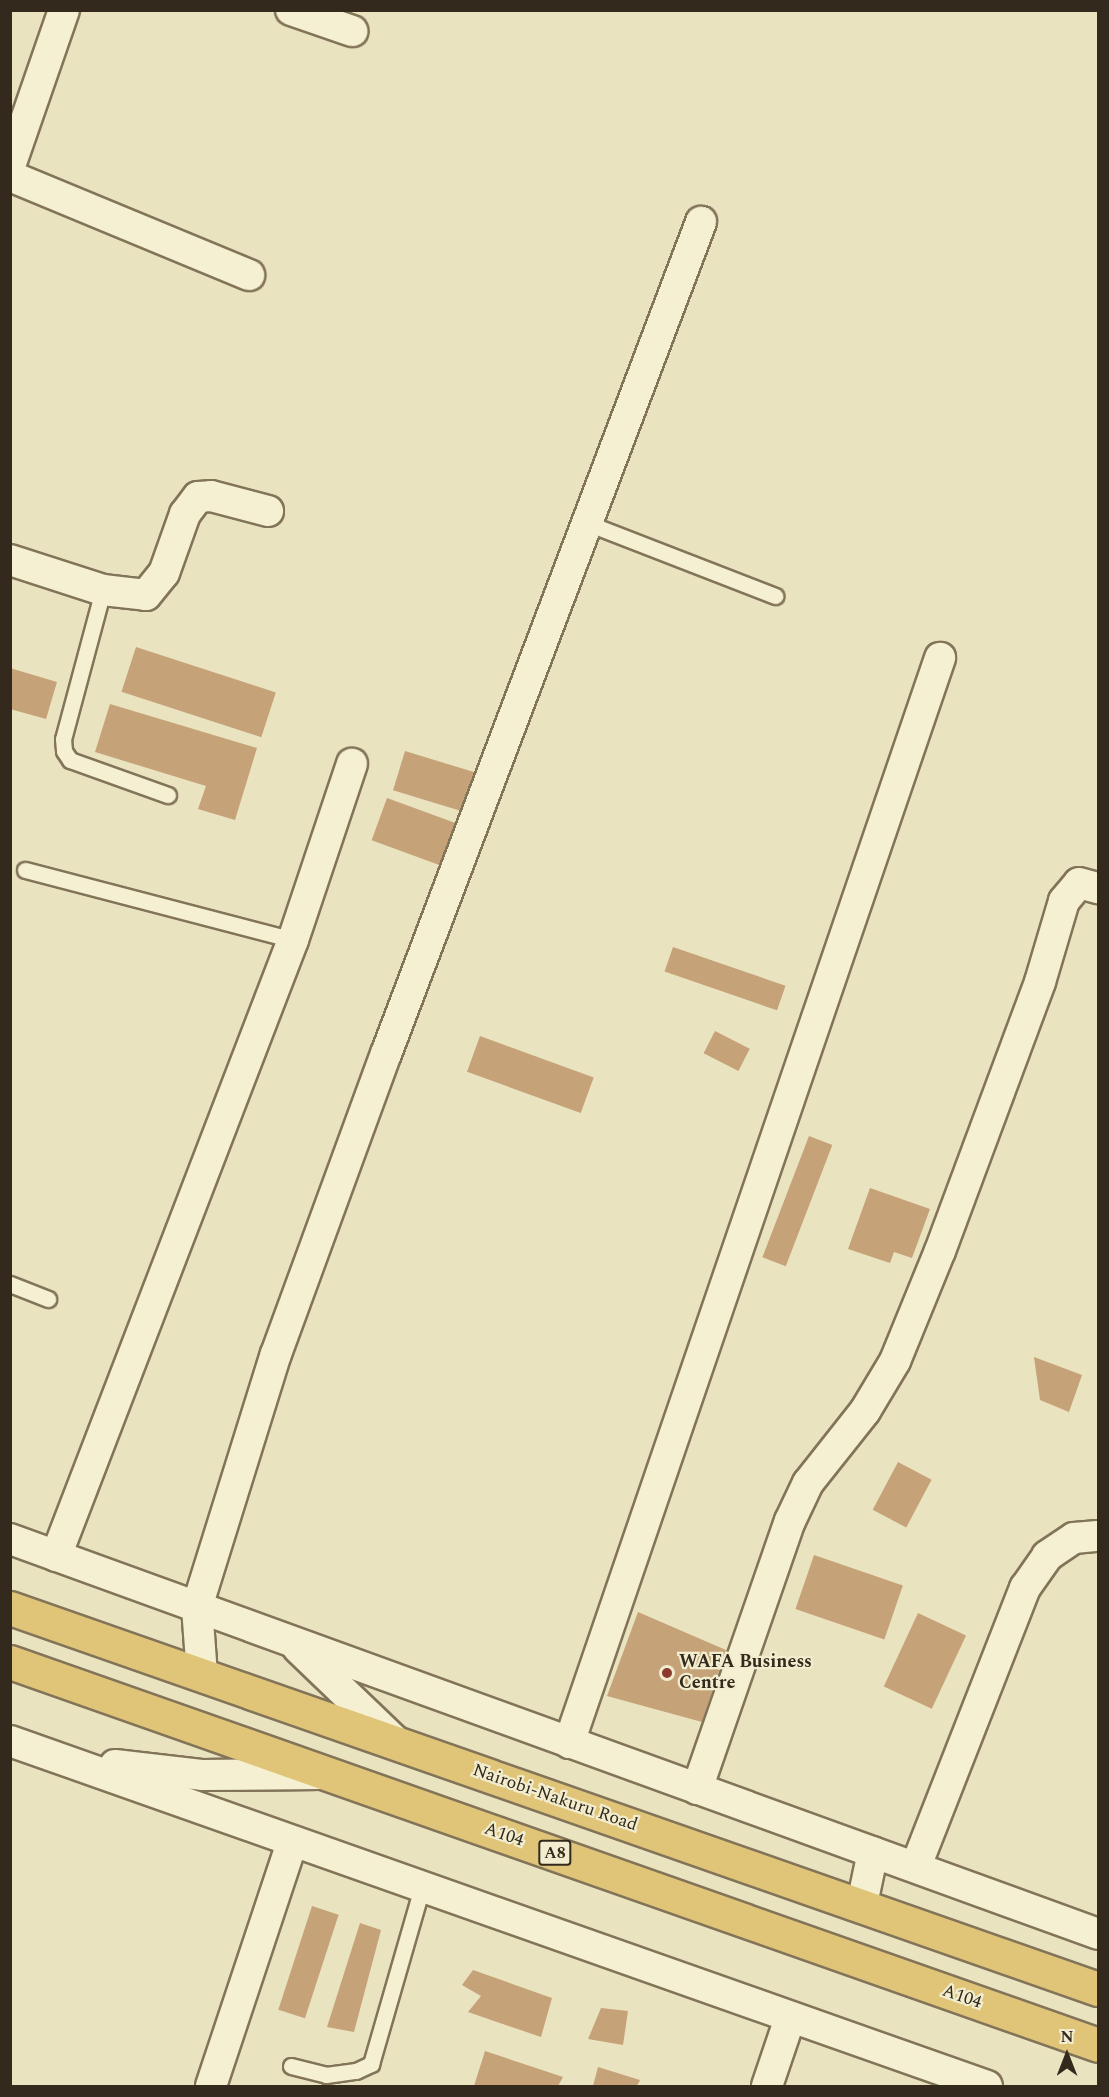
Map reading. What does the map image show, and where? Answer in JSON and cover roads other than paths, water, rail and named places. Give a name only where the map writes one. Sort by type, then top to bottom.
[{"type":"highway","name":"Nairobi-Nakuru Road","points":[[10,1608],[862,1904],[1098,1989]]},
{"type":"highway","name":"A104","points":[[10,1662],[1098,2045]]},
{"type":"street","points":[[10,166],[64,10]]},
{"type":"street","points":[[291,10],[352,31]]},
{"type":"street","points":[[10,176],[249,275]]},
{"type":"street","points":[[202,1676],[196,1607],[276,1354],[701,222]]},
{"type":"street","points":[[10,560],[102,590],[146,595],[156,587],[185,514],[198,497],[211,496],[268,511]]},
{"type":"street","points":[[569,1743],[940,658]]},
{"type":"street","points":[[56,1556],[293,940],[352,764]]},
{"type":"street","points":[[697,1789],[790,1521],[808,1483],[865,1411],[895,1361],[936,1262],[1040,982],[1064,900],[1079,883],[1098,888]]},
{"type":"street","points":[[916,1866],[1025,1588],[1047,1556],[1074,1538],[1098,1536]]},
{"type":"street","points":[[10,1539],[569,1743],[916,1866],[1098,1934]]},
{"type":"street","points":[[289,1640],[397,1743]]},
{"type":"street","points":[[10,1742],[987,2086]]},
{"type":"street","points":[[47,1754],[203,1775],[331,1774]]},
{"type":"street","points":[[211,2086],[292,1842]]},
{"type":"street","points":[[862,1904],[873,1852]]},
{"type":"street","points":[[767,2086],[798,2021]]},
{"type":"street","points":[[783,2086],[798,2021]]},
{"type":"lane","points":[[587,522],[775,596]]},
{"type":"lane","points":[[102,590],[63,739],[64,751],[70,760],[168,795]]},
{"type":"lane","points":[[25,870],[293,940]]},
{"type":"lane","points":[[10,1284],[48,1299]]},
{"type":"lane","points":[[291,2066],[326,2075],[356,2071],[371,2064],[422,1887]]},
{"type":"place","name":"WAFA Business Centre","points":[[667,1673]]}]
